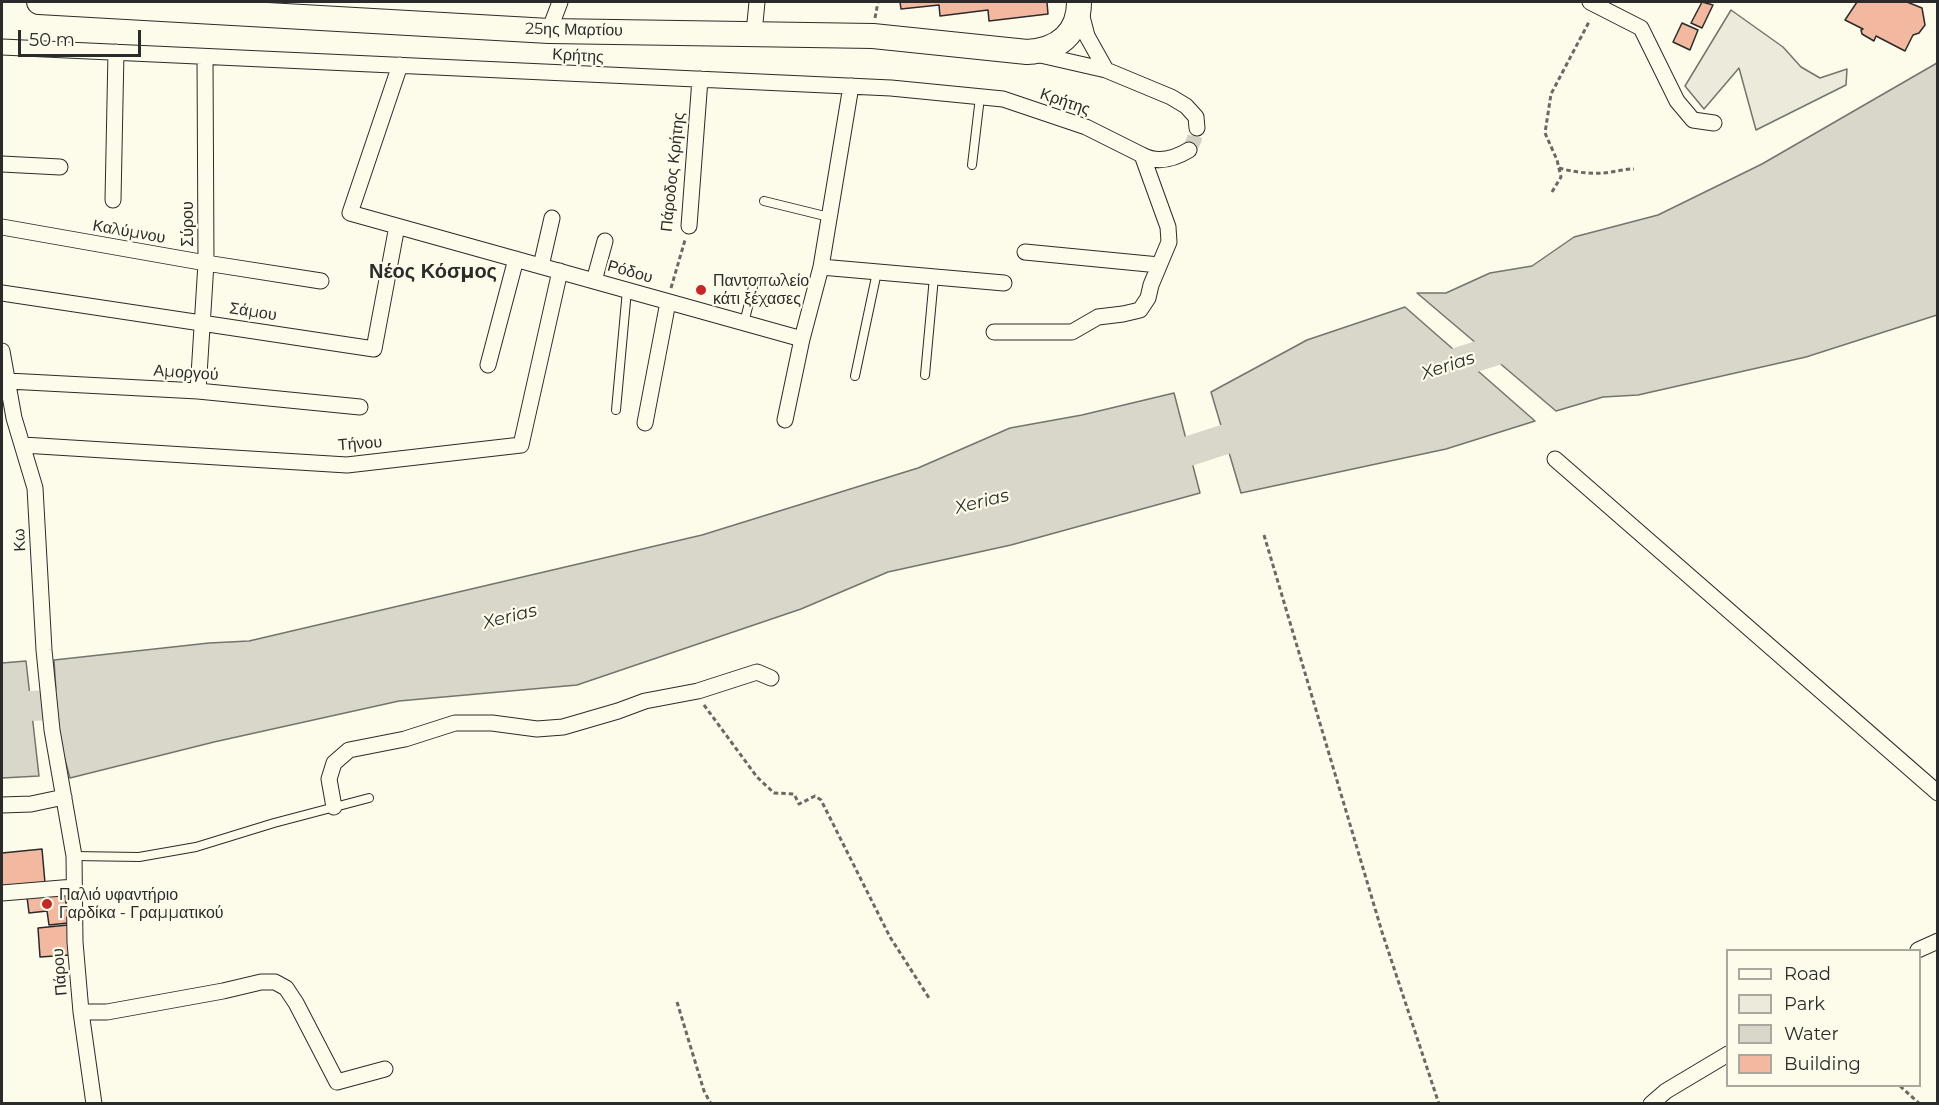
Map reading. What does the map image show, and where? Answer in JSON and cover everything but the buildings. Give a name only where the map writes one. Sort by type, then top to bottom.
[{"type":"main road","name":"25ης Μαρτίου","points":[[39,2],[255,8],[549,31],[873,36],[1027,52],[1044,50],[1059,44],[1076,20],[1079,2]]},
{"type":"street","points":[[549,31],[560,2]]},
{"type":"street","points":[[754,33],[757,2]]},
{"type":"street","points":[[1079,2],[1088,36],[1106,70]]},
{"type":"street","points":[[1594,3],[1641,28],[1677,100],[1693,120],[1714,123]]},
{"type":"street","name":"Κρήτης","points":[[2,47],[851,86],[980,97],[1003,99],[1086,127],[1150,160],[1164,160],[1179,156],[1189,150]]},
{"type":"street","points":[[113,200],[116,52]]},
{"type":"street","points":[[1027,52],[1106,70],[1171,97],[1186,106],[1196,117],[1197,128]]},
{"type":"street","name":"Σύρου","points":[[198,391],[206,263],[206,57]]},
{"type":"street","name":"Ρόδου","points":[[400,65],[350,213],[802,339]]},
{"type":"street","name":"Πάροδος Κρήτης","points":[[689,226],[700,79]]},
{"type":"street","points":[[785,420],[802,339],[821,267],[851,86]]},
{"type":"street","points":[[994,332],[1072,332],[1098,317],[1123,315],[1140,310],[1148,298],[1169,242],[1168,226],[1142,155]]},
{"type":"street","points":[[2,164],[60,167]]},
{"type":"street","points":[[541,266],[552,218]]},
{"type":"street","name":"Σάμου","points":[[2,293],[374,349],[397,226]]},
{"type":"street","name":"Καλύμνου","points":[[2,227],[321,281]]},
{"type":"street","points":[[594,281],[605,241]]},
{"type":"street","points":[[1025,252],[1159,265]]},
{"type":"street","points":[[488,365],[516,259]]},
{"type":"street","points":[[821,267],[1004,283]]},
{"type":"street","name":"Τήνου","points":[[23,445],[347,465],[521,445],[560,272]]},
{"type":"street","points":[[645,423],[668,302]]},
{"type":"street","name":"Κω","points":[[2,351],[8,381],[8,418],[23,445],[36,488],[44,650],[52,730]]},
{"type":"street","name":"Αμοργού","points":[[8,381],[198,391],[360,407]]},
{"type":"street","points":[[1556,459],[1938,793]]},
{"type":"street","points":[[334,807],[330,779],[334,763],[349,750],[405,739],[455,723],[492,723],[537,729],[563,727],[645,701],[694,692],[758,672],[771,678]]},
{"type":"street","name":"Πάρου","points":[[52,730],[74,856],[75,942],[81,1012],[94,1104]]},
{"type":"street","points":[[2,805],[31,804],[64,797]]},
{"type":"street","points":[[2,893],[74,887]]},
{"type":"street","points":[[1921,950],[1938,941]]},
{"type":"street","points":[[81,1012],[107,1012],[261,982],[275,982],[286,988],[296,1003],[337,1082],[385,1069]]},
{"type":"street","points":[[1651,1104],[1666,1091],[1726,1055]]},
{"type":"lane","points":[[972,165],[980,97]]},
{"type":"lane","points":[[764,201],[829,217]]},
{"type":"lane","points":[[855,376],[877,272]]},
{"type":"lane","points":[[925,375],[934,277]]},
{"type":"lane","points":[[744,323],[754,283]]},
{"type":"lane","points":[[616,410],[627,290]]},
{"type":"lane","points":[[74,856],[139,857],[196,847],[274,823],[369,798]]},
{"type":"path","points":[[1552,192],[1561,177],[1545,133],[1551,94],[1594,3]]},
{"type":"path","points":[[1559,168],[1574,172],[1605,173],[1634,169]]},
{"type":"path","name":"Πάροδος Κρήτης","points":[[668,302],[689,226]]},
{"type":"path","points":[[1264,535],[1382,932],[1439,1104]]},
{"type":"path","points":[[694,692],[757,777],[774,793],[794,794],[799,804],[815,796],[821,800],[890,937],[929,998]]},
{"type":"path","points":[[677,1002],[704,1091],[711,1104]]},
{"type":"path","points":[[1901,1087],[1920,1104]]},
{"type":"green space","points":[[1731,10],[1783,47],[1801,67],[1820,78],[1847,69],[1846,85],[1756,130],[1739,68],[1704,109],[1685,86]]},
{"type":"water","points":[[1937,63],[1937,315],[1806,357],[1638,395],[1603,397],[1556,411],[1417,293],[1446,293],[1490,273],[1532,266],[1574,237],[1658,215],[1762,164]]},
{"type":"water","points":[[1405,307],[1535,421],[1446,449],[1241,493],[1211,392],[1307,340]]},
{"type":"water","points":[[1174,393],[1200,493],[1011,545],[888,572],[801,609],[577,685],[399,701],[214,742],[70,778],[59,738],[54,660],[209,643],[249,641],[702,535],[918,468],[1010,428],[1082,415]]},
{"type":"water","points":[[26,661],[39,776],[2,778],[2,663]]},
{"type":"waterway","name":"Xerias","points":[[1428,372],[1525,341]]},
{"type":"waterway","name":"Xerias","points":[[1151,461],[1263,427]]},
{"type":"waterway","name":"Xerias","points":[[2,707],[82,704]]},
{"type":"tunnel","points":[[1189,150],[1197,128]]},
{"type":"place","name":"Παντοπωλείο κάτι ξέχασες","points":[[701,290]]},
{"type":"place","name":"Παλιό υφαντήριο Γαρδίκα - Γραμματικού","points":[[47,904]]},
{"type":"district","name":"Νέος Κόσμος","points":[[433,272]]}]
